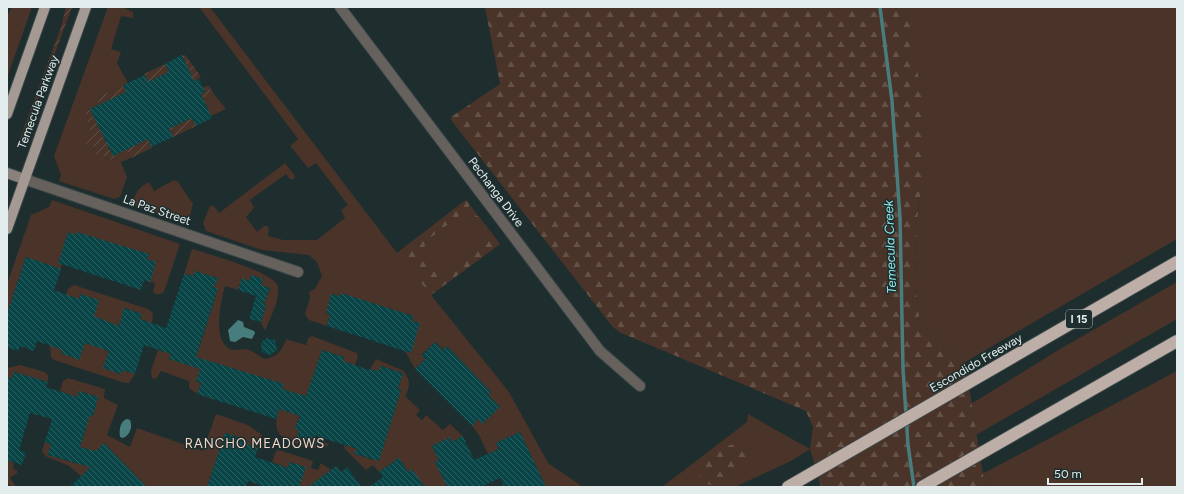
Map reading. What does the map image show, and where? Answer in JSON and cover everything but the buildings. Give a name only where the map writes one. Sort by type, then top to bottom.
[{"type":"highway","name":"Escondido Freeway","points":[[788,487],[1177,262]]},
{"type":"highway","points":[[922,487],[1177,341]]},
{"type":"main road","name":"Temecula Parkway","points":[[7,114],[45,7]]},
{"type":"main road","name":"Temecula Parkway","points":[[7,230],[86,7]]},
{"type":"main road","name":"La Paz Street","points":[[7,173],[24,179]]},
{"type":"street","name":"Pechanga Drive","points":[[341,8],[600,351],[640,386]]},
{"type":"street","name":"La Paz Street","points":[[24,179],[298,272]]},
{"type":"green space","points":[[12,7],[32,7],[7,78],[7,17]]},
{"type":"green space","points":[[66,7],[72,7],[21,146],[19,146],[18,144],[61,27]]},
{"type":"green space","points":[[108,7],[125,7],[124,8],[133,12],[133,18],[121,16],[111,49],[121,52],[117,63],[128,83],[97,98],[99,105],[85,111],[95,150],[91,152],[103,155],[109,160],[128,151],[131,158],[121,162],[127,177],[120,197],[114,199],[59,181],[61,175],[54,156]]},
{"type":"green space","points":[[199,7],[210,7],[397,253],[466,200],[500,244],[431,295],[509,392],[548,463],[583,487],[546,487],[520,432],[496,443],[499,449],[488,454],[479,435],[472,426],[478,419],[500,407],[488,395],[491,392],[435,342],[421,355],[425,359],[415,369],[405,351],[419,323],[412,321],[413,316],[342,294],[340,296],[332,294],[326,313],[330,314],[327,326],[309,320],[305,314],[310,298],[309,292],[315,289],[322,276],[317,262],[309,255],[262,250],[206,231],[203,223],[210,206],[214,206],[219,213],[285,163],[295,176],[294,179],[290,179],[286,174],[250,200],[254,208],[246,217],[257,232],[264,226],[267,226],[269,228],[268,236],[283,240],[317,240],[345,218],[341,210],[348,205],[316,163],[308,168],[290,146],[298,139]]},
{"type":"green space","points":[[485,7],[901,7],[910,25],[923,106],[922,184],[916,228],[915,286],[920,322],[965,362],[985,487],[821,487],[810,449],[813,427],[806,411],[619,332],[612,326],[451,120],[451,117],[500,84]]},
{"type":"green space","points":[[901,7],[1177,7],[1177,239],[965,362],[920,322],[915,286],[916,228],[922,184],[910,25]]},
{"type":"green space","points":[[182,55],[186,56],[201,77],[192,82]]},
{"type":"green space","points":[[165,64],[169,72],[148,82],[144,74]]},
{"type":"green space","points":[[123,85],[126,92],[99,105],[97,98]]},
{"type":"green space","points":[[209,86],[214,94],[204,101],[200,94],[205,92],[203,88]]},
{"type":"green space","points":[[214,94],[226,109],[211,116],[204,101]]},
{"type":"green space","points":[[90,109],[113,156],[148,139],[152,148],[131,158],[128,152],[109,160],[105,156],[91,152],[95,150],[93,145],[87,148],[86,145],[90,131],[85,111]]},
{"type":"green space","points":[[192,118],[196,126],[173,137],[169,129]]},
{"type":"green space","points":[[174,180],[178,182],[193,204],[189,220],[183,223],[133,205],[132,203],[136,193],[140,188],[149,182],[154,191]]},
{"type":"green space","points":[[52,200],[180,244],[164,292],[158,295],[153,292],[155,283],[150,282],[147,259],[149,254],[68,233],[62,251],[66,253],[59,273],[48,265],[26,257],[7,314],[7,284],[31,215],[49,207]]},
{"type":"green space","points":[[466,200],[469,204],[468,209],[425,242],[424,251],[441,272],[446,272],[477,250],[485,239],[480,229],[470,216],[472,214],[479,217],[500,244],[431,295],[397,253]]},
{"type":"green space","points":[[192,249],[240,264],[266,275],[274,281],[278,287],[278,298],[265,331],[261,322],[266,305],[264,304],[270,288],[261,285],[263,279],[251,275],[249,281],[242,279],[238,290],[225,286],[220,310],[219,329],[224,344],[230,349],[247,349],[265,359],[276,355],[286,339],[306,345],[308,338],[312,336],[357,353],[358,357],[355,365],[343,361],[344,357],[322,350],[295,429],[299,430],[297,438],[314,443],[316,439],[329,444],[325,447],[313,448],[298,444],[284,438],[278,432],[276,422],[279,409],[284,411],[290,392],[282,389],[283,384],[212,362],[196,381],[201,383],[197,394],[189,388],[189,381],[161,371],[156,379],[152,378],[151,371],[158,350],[171,354],[169,359],[197,355],[216,295],[212,294],[217,278],[195,271],[193,276],[184,274]]},
{"type":"green space","points":[[1177,282],[1177,319],[976,435],[971,404],[1060,349]]},
{"type":"green space","points":[[74,285],[148,309],[153,313],[152,323],[140,319],[142,314],[125,308],[119,326],[113,324],[104,350],[109,351],[104,368],[121,374],[123,370],[135,374],[129,383],[54,360],[51,357],[50,346],[68,289]]},
{"type":"green space","points":[[376,359],[404,371],[408,378],[409,384],[405,396],[420,410],[416,415],[422,420],[426,415],[443,430],[450,424],[463,436],[452,442],[449,438],[432,446],[439,460],[436,462],[447,487],[425,487],[408,472],[399,458],[379,472],[373,465],[366,470],[344,448],[344,445],[357,449],[355,454],[373,460],[382,450],[401,390],[398,389],[403,373],[381,366],[379,371],[370,369]]},
{"type":"green space","points":[[20,365],[45,372],[48,375],[48,382],[14,372],[12,378],[7,380],[7,368]]},
{"type":"green space","points":[[1177,371],[1177,487],[985,487],[982,474]]},
{"type":"green space","points":[[68,378],[105,389],[104,398],[118,405],[107,435],[130,447],[137,428],[203,451],[216,414],[248,425],[262,435],[262,441],[258,448],[246,444],[247,440],[225,433],[207,487],[147,487],[93,464],[81,476],[69,466],[45,456],[42,451],[45,442],[51,444],[48,455],[74,463],[82,457],[85,448],[80,447],[86,429],[84,414],[93,416],[98,397],[79,391],[77,397],[60,391],[63,381]]},
{"type":"green space","points":[[748,414],[810,449],[791,461],[735,487],[662,487],[747,422]]},
{"type":"green space","points":[[743,443],[746,452],[746,459],[739,472],[726,481],[718,484],[710,485],[701,479],[699,471],[712,455],[729,445]]},
{"type":"green space","points":[[279,450],[313,461],[311,468],[318,470],[321,463],[331,470],[315,482],[318,487],[299,487],[305,467],[290,462],[288,468],[272,462],[276,451]]},
{"type":"green space","points":[[7,460],[14,463],[13,469],[17,470],[17,473],[10,478],[16,487],[11,487],[7,483]]},
{"type":"water","points":[[238,320],[243,322],[244,327],[254,331],[255,333],[252,339],[243,337],[235,342],[230,341],[228,330]]},
{"type":"water","points":[[127,419],[130,420],[131,428],[129,433],[123,438],[120,437],[121,424]]},
{"type":"waterway","name":"Temecula Creek","points":[[880,7],[892,101],[900,218],[903,369],[908,445],[914,487]]},
{"type":"district","name":"RANCHO MEADOWS","points":[[255,443]]}]
